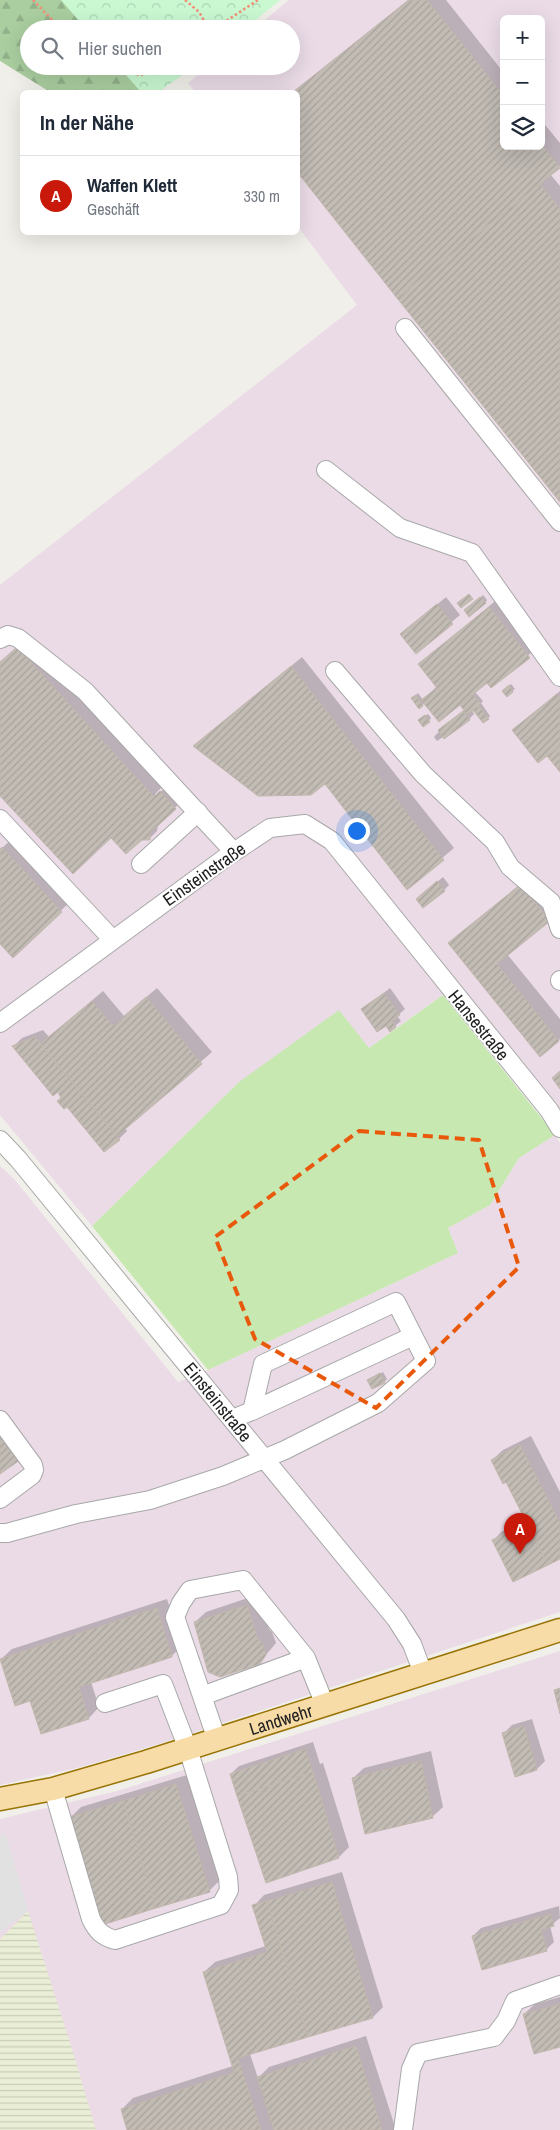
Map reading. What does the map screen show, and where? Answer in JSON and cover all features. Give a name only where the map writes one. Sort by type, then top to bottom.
[{"type":"main road","name":"Landwehr","points":[[0,1799],[53,1789],[188,1749],[560,1630]]},
{"type":"street","points":[[405,328],[560,522]]},
{"type":"street","points":[[326,470],[400,528],[472,553],[560,677]]},
{"type":"street","points":[[0,639],[8,635],[18,638],[85,691],[234,852]]},
{"type":"street","points":[[335,671],[423,774],[495,842],[510,867],[551,902],[560,929]]},
{"type":"street","points":[[141,864],[198,812]]},
{"type":"street","points":[[0,819],[113,940]]},
{"type":"street","name":"Einsteinstraße","points":[[0,1023],[234,852],[270,828],[305,824],[332,840],[397,922]]},
{"type":"street","name":"Hansestraße","points":[[397,922],[549,1110],[560,1128]]},
{"type":"street","name":"Einsteinstraße","points":[[0,1140],[18,1159],[396,1619],[412,1644],[423,1673]]},
{"type":"street","points":[[0,1533],[7,1533],[76,1514],[150,1500],[223,1476],[264,1459],[378,1403],[426,1361],[396,1302],[263,1364],[252,1412]]},
{"type":"street","points":[[232,1419],[252,1412],[413,1336]]},
{"type":"street","points":[[0,1420],[33,1465],[34,1470],[32,1475],[0,1499]]},
{"type":"street","points":[[216,1740],[175,1617],[181,1603],[190,1590],[243,1580],[306,1658],[325,1705]]},
{"type":"street","points":[[202,1696],[306,1658]]},
{"type":"street","points":[[53,1789],[91,1918],[95,1927],[103,1936],[115,1940],[221,1905],[229,1890],[227,1872],[188,1749],[163,1684],[105,1703]]},
{"type":"street","points":[[403,2130],[411,2069],[418,2053],[494,2037],[506,2021],[515,2001],[560,1985]]},
{"type":"path","points":[[33,0],[52,20]]},
{"type":"path","points":[[185,0],[199,12],[203,20]]},
{"type":"path","points":[[228,20],[258,0]]},
{"type":"highlighted area","points":[[359,1131],[479,1140],[519,1267],[376,1408],[255,1339],[215,1237]]},
{"type":"shaded area","points":[[289,0],[560,0],[560,1115],[458,984],[369,1048],[239,1082],[92,1226],[0,1115],[0,585],[357,305],[300,230],[300,90],[193,90],[188,83],[198,75],[300,75],[300,20],[265,20]]},
{"type":"shaded area","points":[[555,1135],[560,1143],[560,1612],[162,1743],[77,1768],[0,1785],[0,1166],[14,1179],[178,1382],[208,1370],[458,1253],[448,1228],[490,1205],[519,1158]]},
{"type":"shaded area","points":[[560,1651],[560,2130],[0,2130],[0,1819],[117,1791]]},
{"type":"shaded area","points":[[5,1832],[28,1911],[0,1932],[0,1836]]},
{"type":"green space","points":[[0,0],[264,0],[241,20],[20,20],[20,73],[0,61]]},
{"type":"green space","points":[[61,0],[280,0],[256,20],[78,20]]},
{"type":"green space","points":[[23,75],[178,75],[161,90],[47,90]]},
{"type":"green space","points":[[126,75],[183,75],[161,90],[139,90]]},
{"type":"green space","points":[[443,995],[555,1135],[519,1158],[490,1205],[448,1228],[458,1253],[208,1370],[92,1226],[239,1082],[339,1010],[369,1048]]},
{"type":"green space","points":[[28,1911],[96,2130],[0,2130],[0,1939]]},
{"type":"building","points":[[409,0],[427,0],[500,91],[500,150],[545,150],[545,148],[560,168],[397,298],[300,176],[300,90],[296,90]]},
{"type":"building","points":[[540,184],[560,209],[560,502],[397,298]]},
{"type":"building","points":[[469,594],[473,599],[461,608],[457,603]]},
{"type":"building","points":[[480,597],[486,603],[469,617],[464,610]]},
{"type":"building","points":[[437,604],[453,624],[416,654],[400,634]]},
{"type":"building","points":[[489,607],[530,658],[491,688],[487,683],[439,722],[421,700],[437,688],[418,664]]},
{"type":"building","points":[[17,647],[154,797],[73,874],[0,796],[0,662]]},
{"type":"building","points":[[291,666],[444,860],[407,890],[325,784],[311,795],[258,796],[193,746]]},
{"type":"building","points":[[509,685],[513,692],[507,697],[502,691]]},
{"type":"building","points":[[557,694],[560,698],[560,746],[538,763],[512,730]]},
{"type":"building","points":[[416,695],[423,706],[419,709],[411,698]]},
{"type":"building","points":[[473,695],[481,704],[467,715],[460,705]]},
{"type":"building","points":[[479,706],[489,719],[483,723],[473,710]]},
{"type":"building","points":[[463,711],[470,720],[444,739],[438,730]]},
{"type":"building","points":[[425,715],[430,722],[423,727],[418,720]]},
{"type":"building","points":[[560,746],[560,772],[547,756]]},
{"type":"building","points":[[160,791],[176,809],[150,833],[150,840],[142,840],[126,854],[111,838]]},
{"type":"building","points":[[2,847],[62,912],[13,958],[0,944],[0,849]]},
{"type":"building","points":[[437,881],[445,891],[423,908],[416,899]]},
{"type":"building","points":[[520,885],[550,921],[497,964],[559,1041],[540,1057],[448,943]]},
{"type":"building","points":[[384,993],[400,1015],[392,1021],[396,1027],[390,1032],[386,1026],[377,1032],[361,1009]]},
{"type":"building","points":[[146,997],[202,1064],[117,1136],[40,1044],[92,1001],[113,1026]]},
{"type":"building","points":[[35,1037],[120,1140],[104,1152],[67,1107],[64,1109],[57,1101],[61,1098],[58,1092],[53,1096],[12,1046]]},
{"type":"building","points":[[560,1071],[560,1089],[552,1078]]},
{"type":"building","points":[[380,1373],[385,1383],[372,1389],[367,1380]]},
{"type":"building","points":[[0,1432],[20,1460],[0,1474]]},
{"type":"building","points":[[520,1445],[560,1523],[560,1559],[548,1565],[506,1482],[503,1484],[491,1460]]},
{"type":"building","points":[[527,1523],[548,1565],[513,1582],[492,1540]]},
{"type":"building","points":[[247,1605],[258,1640],[262,1642],[266,1655],[260,1664],[220,1677],[208,1672],[194,1622]]},
{"type":"building","points":[[157,1608],[172,1657],[79,1687],[89,1719],[41,1734],[30,1701],[15,1706],[0,1659]]},
{"type":"building","points":[[560,1688],[560,1714],[554,1690]]},
{"type":"building","points":[[524,1726],[537,1770],[515,1777],[502,1733]]},
{"type":"building","points":[[305,1749],[313,1772],[237,1796],[230,1774]]},
{"type":"building","points":[[421,1761],[433,1818],[365,1834],[352,1778]]},
{"type":"building","points":[[313,1772],[339,1858],[266,1883],[237,1796]]},
{"type":"building","points":[[176,1784],[210,1892],[156,1908],[123,1801]]},
{"type":"building","points":[[123,1801],[156,1908],[102,1925],[69,1817]]},
{"type":"building","points":[[332,1882],[373,2018],[308,2037],[267,1901]]},
{"type":"building","points":[[267,1901],[308,2037],[238,2058],[242,2070],[234,2072],[203,1972],[267,1952],[252,1905]]},
{"type":"building","points":[[551,1914],[554,1926],[541,1930],[547,1951],[482,1970],[472,1936]]},
{"type":"building","points":[[560,2004],[560,2047],[534,2054],[523,2014]]},
{"type":"building","points":[[356,2046],[382,2130],[274,2130],[257,2077]]},
{"type":"building","points":[[242,2070],[261,2130],[127,2130],[121,2109]]},
{"type":"place","name":"Waffen Klett","points":[[520,1554]]}]
